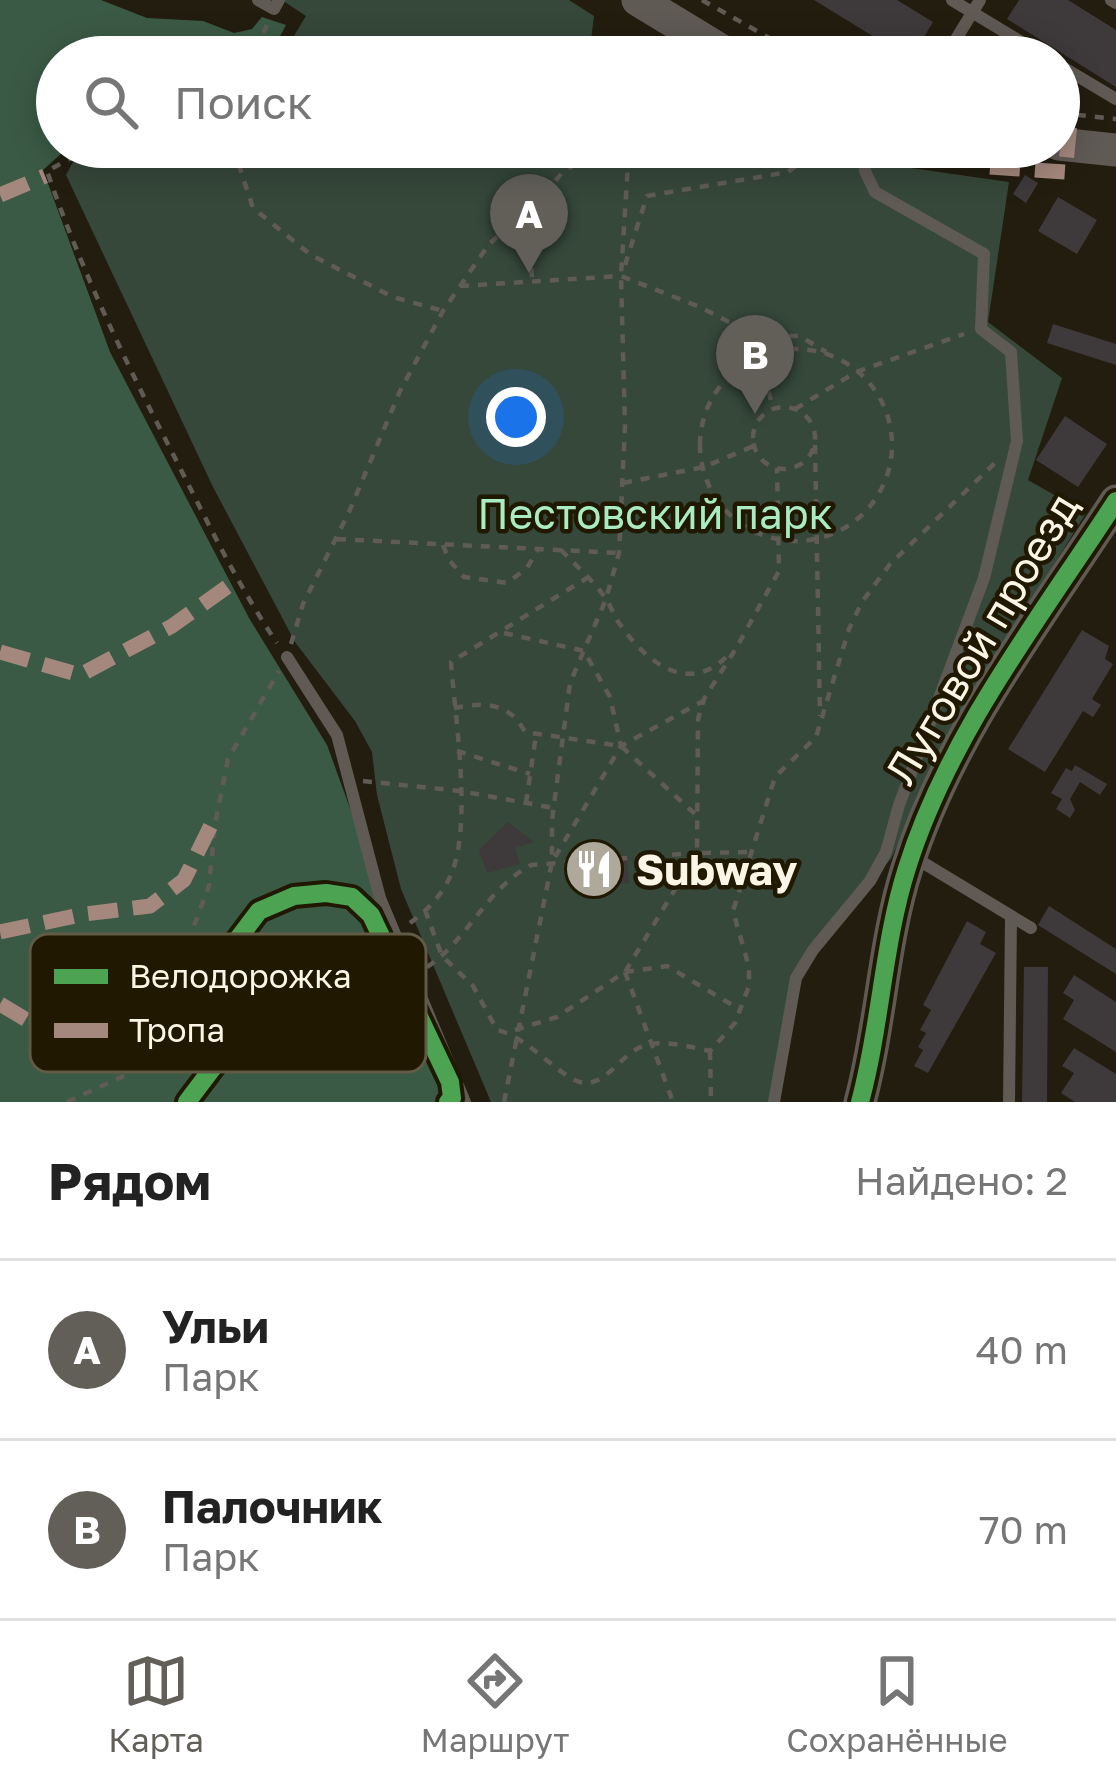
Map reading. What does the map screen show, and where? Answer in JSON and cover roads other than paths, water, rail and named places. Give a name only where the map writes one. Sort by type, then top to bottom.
[{"type":"street","points":[[638,0],[697,36]]},
{"type":"street","points":[[1080,142],[1114,138]]},
{"type":"street","name":"Луговой проезд","points":[[860,1102],[875,1044],[897,902],[911,855],[954,755],[1116,501]]},
{"type":"lane","points":[[258,0],[277,4]]},
{"type":"lane","points":[[952,0],[976,6],[1017,36]]},
{"type":"lane","points":[[958,36],[976,6]]},
{"type":"lane","points":[[1080,78],[1116,99]]},
{"type":"lane","points":[[774,1102],[796,978],[886,852],[984,578],[1017,441],[1011,352],[981,328],[984,254],[875,192],[865,168]]},
{"type":"lane","points":[[287,657],[337,735],[380,898],[394,934]]},
{"type":"lane","points":[[911,855],[1031,928]]},
{"type":"lane","points":[[1009,1102],[1011,916]]},
{"type":"lane","points":[[426,1010],[465,1102]]},
{"type":"place","name":"Ульи","points":[[529,273]]},
{"type":"place","name":"Палочник","points":[[755,414]]},
{"type":"place","name":"Subway","points":[[594,869]]},
{"type":"park label","name":"Пестовский парк","points":[[655,513]]}]
